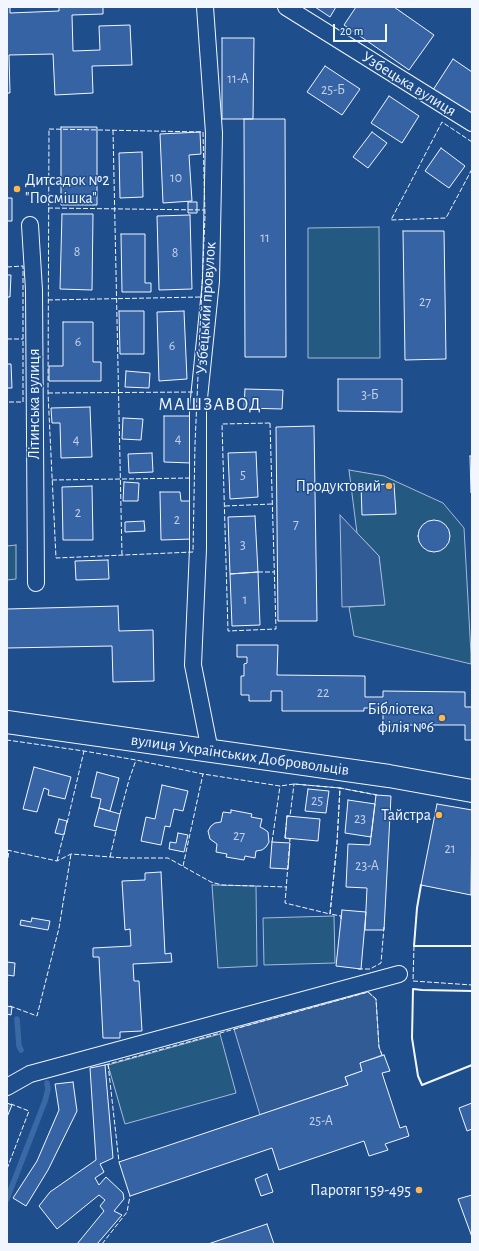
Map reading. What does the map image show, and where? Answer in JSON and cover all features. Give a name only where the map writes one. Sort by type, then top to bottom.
[{"type":"street","name":"Узбецький провулок","points":[[205,7],[214,132],[211,281],[198,408],[198,549],[193,665],[210,751]]},
{"type":"street","name":"Узбецька вулиця","points":[[286,7],[472,123]]},
{"type":"street","name":"Літинська вулиця","points":[[30,226],[34,290],[36,583]]},
{"type":"street","name":"вулиця Українських Добровольців","points":[[7,722],[389,776],[472,791]]},
{"type":"street","points":[[7,1087],[30,1074],[399,974]]},
{"type":"shaded area","points":[[379,227],[380,358],[308,358],[308,228]]},
{"type":"shaded area","points":[[349,470],[384,476],[443,503],[464,528],[471,664],[354,636],[349,607],[384,605],[379,556],[357,533]]},
{"type":"shaded area","points":[[340,515],[379,556],[385,605],[342,607]]},
{"type":"shaded area","points":[[16,545],[16,579],[7,580],[7,546]]},
{"type":"shaded area","points":[[212,885],[256,886],[257,966],[218,968]]},
{"type":"shaded area","points":[[334,916],[335,963],[264,965],[263,918]]},
{"type":"shaded area","points":[[368,992],[376,999],[379,1047],[382,1055],[360,1063],[362,1071],[345,1077],[348,1085],[260,1115],[234,1029]]},
{"type":"shaded area","points":[[220,1034],[236,1093],[125,1124],[108,1065]]},
{"type":"building","points":[[7,7],[10,7],[10,13],[59,11],[59,7],[103,7],[103,14],[72,15],[73,51],[100,50],[99,26],[130,25],[132,65],[92,66],[93,93],[55,95],[53,54],[9,55],[10,93],[7,93]]},
{"type":"building","points":[[315,7],[336,7],[330,17]]},
{"type":"building","points":[[356,7],[394,7],[434,35],[409,70],[344,25]]},
{"type":"building","points":[[222,38],[254,38],[253,119],[222,119]]},
{"type":"building","points":[[453,59],[472,72],[472,115],[433,90]]},
{"type":"building","points":[[325,66],[360,89],[342,115],[307,92]]},
{"type":"building","points":[[389,96],[419,116],[402,143],[371,123]]},
{"type":"building","points":[[244,119],[285,119],[286,357],[245,357]]},
{"type":"building","points":[[61,127],[97,127],[97,205],[61,205]]},
{"type":"building","points":[[200,132],[201,154],[189,155],[192,201],[163,203],[160,134]]},
{"type":"building","points":[[372,132],[387,143],[368,168],[353,157]]},
{"type":"building","points":[[441,148],[465,166],[449,188],[425,171]]},
{"type":"building","points":[[142,152],[143,197],[120,198],[119,153]]},
{"type":"building","points":[[7,198],[12,198],[12,221],[7,221]]},
{"type":"building","points":[[188,202],[197,202],[197,213],[188,213]]},
{"type":"building","points":[[62,214],[93,214],[92,290],[60,289]]},
{"type":"building","points":[[190,215],[192,289],[159,290],[157,216]]},
{"type":"building","points":[[403,231],[444,231],[446,359],[405,360]]},
{"type":"building","points":[[121,234],[145,234],[145,283],[151,283],[151,292],[122,292]]},
{"type":"building","points":[[7,275],[11,275],[10,297],[7,297]]},
{"type":"building","points":[[119,311],[144,311],[144,354],[120,354]]},
{"type":"building","points":[[184,311],[187,379],[159,381],[157,312]]},
{"type":"building","points":[[63,322],[93,322],[93,362],[101,362],[101,381],[49,381],[49,366],[63,366]]},
{"type":"building","points":[[7,364],[11,364],[12,388],[7,388]]},
{"type":"building","points":[[126,371],[150,373],[149,388],[125,387]]},
{"type":"building","points":[[338,379],[402,379],[402,412],[338,411]]},
{"type":"building","points":[[245,389],[283,390],[282,409],[244,408]]},
{"type":"building","points":[[90,407],[92,457],[61,458],[60,423],[52,423],[51,408]]},
{"type":"building","points":[[164,416],[191,416],[191,463],[164,462]]},
{"type":"building","points":[[123,418],[143,419],[141,440],[122,439]]},
{"type":"building","points":[[314,426],[317,621],[278,621],[276,427]]},
{"type":"building","points":[[256,452],[258,497],[230,499],[228,453]]},
{"type":"building","points":[[152,453],[153,472],[129,473],[128,454]]},
{"type":"building","points":[[470,456],[472,456],[472,493],[471,493]]},
{"type":"building","points":[[124,482],[139,483],[138,501],[123,501]]},
{"type":"building","points":[[394,484],[396,514],[362,515],[361,485]]},
{"type":"building","points":[[92,486],[93,540],[63,540],[62,487]]},
{"type":"building","points":[[160,492],[180,492],[181,501],[192,501],[193,539],[161,540]]},
{"type":"building","points":[[255,516],[258,572],[230,574],[228,517]]},
{"type":"building","points":[[431,520],[437,520],[446,524],[450,536],[446,548],[437,552],[431,552],[422,548],[418,539],[418,533],[422,524]]},
{"type":"building","points":[[144,521],[145,531],[125,532],[125,522]]},
{"type":"building","points":[[108,560],[109,579],[76,580],[75,561]]},
{"type":"building","points":[[258,572],[260,625],[232,626],[230,574]]},
{"type":"building","points":[[118,606],[119,631],[153,630],[154,681],[113,682],[112,646],[7,648],[7,609]]},
{"type":"building","points":[[237,645],[278,645],[277,675],[365,676],[365,697],[383,697],[383,691],[465,692],[465,707],[472,707],[472,740],[465,740],[465,725],[383,725],[383,708],[364,708],[364,711],[282,711],[282,691],[271,691],[271,701],[249,701],[249,695],[241,695],[241,676],[244,676],[244,664],[247,663],[247,657],[237,657]]},
{"type":"building","points":[[34,767],[71,777],[65,799],[48,795],[49,790],[44,788],[37,812],[23,809]]},
{"type":"building","points":[[97,772],[119,778],[110,811],[99,808],[101,799],[91,797]]},
{"type":"building","points":[[162,785],[188,791],[183,811],[174,809],[170,827],[165,826],[161,845],[141,841],[146,817],[155,819]]},
{"type":"building","points":[[308,789],[329,791],[326,813],[305,811]]},
{"type":"building","points":[[376,795],[391,796],[384,930],[365,930],[367,888],[346,887],[348,844],[370,845]]},
{"type":"building","points":[[348,800],[375,804],[371,837],[345,833]]},
{"type":"building","points":[[437,804],[472,810],[471,895],[421,885]]},
{"type":"building","points":[[99,808],[120,814],[116,831],[94,826]]},
{"type":"building","points":[[231,810],[252,814],[251,817],[262,819],[260,827],[268,832],[269,842],[262,850],[256,851],[255,858],[245,856],[244,860],[226,857],[227,854],[216,852],[217,844],[210,839],[208,831],[215,823],[221,822],[223,812],[231,813]]},
{"type":"building","points":[[287,816],[320,819],[318,841],[285,838]]},
{"type":"building","points":[[59,819],[67,821],[64,835],[55,833]]},
{"type":"building","points":[[178,833],[188,835],[184,852],[169,849],[170,842],[176,843]]},
{"type":"building","points":[[272,842],[290,843],[288,869],[270,868]]},
{"type":"building","points":[[161,872],[165,954],[171,953],[172,962],[133,964],[134,981],[139,981],[142,1031],[120,1032],[120,1038],[103,1038],[99,957],[93,957],[93,948],[131,946],[130,929],[125,930],[122,881],[145,880],[145,873]]},
{"type":"building","points":[[342,910],[366,912],[361,969],[336,966]]},
{"type":"building","points":[[32,918],[50,921],[48,930],[20,925],[21,920],[31,922]]},
{"type":"building","points":[[7,962],[15,963],[14,976],[7,975]]},
{"type":"building","points":[[7,1006],[12,1007],[11,1015],[7,1014]]},
{"type":"building","points":[[384,1055],[390,1071],[382,1073],[400,1128],[406,1126],[409,1136],[385,1144],[388,1150],[369,1156],[364,1141],[279,1170],[272,1148],[130,1196],[119,1162],[348,1085],[345,1077],[362,1071],[360,1063]]},
{"type":"building","points":[[105,1065],[113,1158],[100,1164],[104,1172],[95,1178],[99,1185],[106,1177],[123,1193],[124,1199],[114,1211],[122,1215],[97,1244],[77,1244],[104,1211],[100,1206],[105,1200],[99,1195],[57,1229],[39,1206],[50,1192],[96,1160],[90,1068]]},
{"type":"building","points":[[73,1082],[77,1111],[48,1170],[26,1206],[13,1198],[37,1161],[59,1110],[55,1084]]},
{"type":"building","points":[[7,1103],[12,1105],[7,1117]]},
{"type":"building","points":[[472,1103],[472,1129],[467,1131],[459,1108]]},
{"type":"building","points":[[267,1174],[273,1192],[261,1196],[255,1179]]},
{"type":"building","points":[[472,1195],[472,1237],[458,1199]]},
{"type":"building","points":[[267,1224],[274,1244],[208,1244]]},
{"type":"waterway","points":[[17,1019],[19,1046],[21,1050]]},
{"type":"waterway","points":[[7,1199],[45,1101],[48,1089],[47,1083]]},
{"type":"fence","points":[[472,142],[442,122],[391,220],[446,218],[472,169]]},
{"type":"fence","points":[[49,129],[203,132],[205,217],[195,444],[193,552],[56,558],[48,393],[49,129]]},
{"type":"fence","points":[[113,130],[122,556]]},
{"type":"fence","points":[[48,208],[204,210]]},
{"type":"fence","points":[[7,267],[23,266],[23,402],[7,402]]},
{"type":"fence","points":[[48,300],[201,297]]},
{"type":"fence","points":[[7,339],[23,339]]},
{"type":"fence","points":[[48,393],[195,392]]},
{"type":"fence","points":[[270,423],[276,629],[228,631],[222,424],[270,423]]},
{"type":"fence","points":[[52,480],[192,478]]},
{"type":"fence","points":[[225,506],[272,504]]},
{"type":"fence","points":[[258,572],[274,572]]},
{"type":"fence","points":[[7,741],[84,751],[203,774],[280,786],[294,784],[340,788],[378,795]]},
{"type":"fence","points":[[67,823],[84,751]]},
{"type":"fence","points":[[120,814],[136,760]]},
{"type":"fence","points":[[183,866],[203,774]]},
{"type":"fence","points":[[294,784],[340,788],[337,843],[330,914],[285,903],[290,839],[285,838],[287,816],[290,816],[294,784]]},
{"type":"fence","points":[[272,842],[280,786]]},
{"type":"fence","points":[[341,919],[341,916],[330,914],[337,843],[340,788],[376,795]]},
{"type":"fence","points":[[110,857],[116,831]]},
{"type":"fence","points":[[57,861],[64,833]]},
{"type":"fence","points":[[7,850],[57,861],[71,854],[124,858],[168,858],[211,882],[222,885],[287,887]]},
{"type":"fence","points":[[7,865],[9,850]]},
{"type":"fence","points":[[10,1006],[37,1016],[59,928],[71,854]]},
{"type":"fence","points":[[358,969],[370,969],[381,963],[384,927]]},
{"type":"fence","points":[[414,946],[413,981],[472,985]]},
{"type":"fence","points":[[105,1065],[368,992],[376,999],[379,1047],[382,1055]]},
{"type":"fence","points":[[108,1064],[119,1162]]},
{"type":"fence","points":[[7,1169],[29,1111],[11,1104]]},
{"type":"fence","points":[[102,1244],[127,1212],[130,1196]]},
{"type":"wall","points":[[421,885],[417,908],[414,946],[472,946]]},
{"type":"wall","points":[[472,991],[413,989],[412,1038],[418,1076],[422,1085],[472,1065]]},
{"type":"place","name":"Дитсадок №2 \"Посмішка\"","points":[[17,189]]},
{"type":"place","name":"Продуктовий","points":[[389,486]]},
{"type":"place","name":"Бібліотека філія №6","points":[[442,718]]},
{"type":"place","name":"Тайстра","points":[[439,815]]},
{"type":"place","name":"Паротяг 159-495","points":[[419,1190]]},
{"type":"district","name":"МАШЗАВОД","points":[[210,405]]}]
